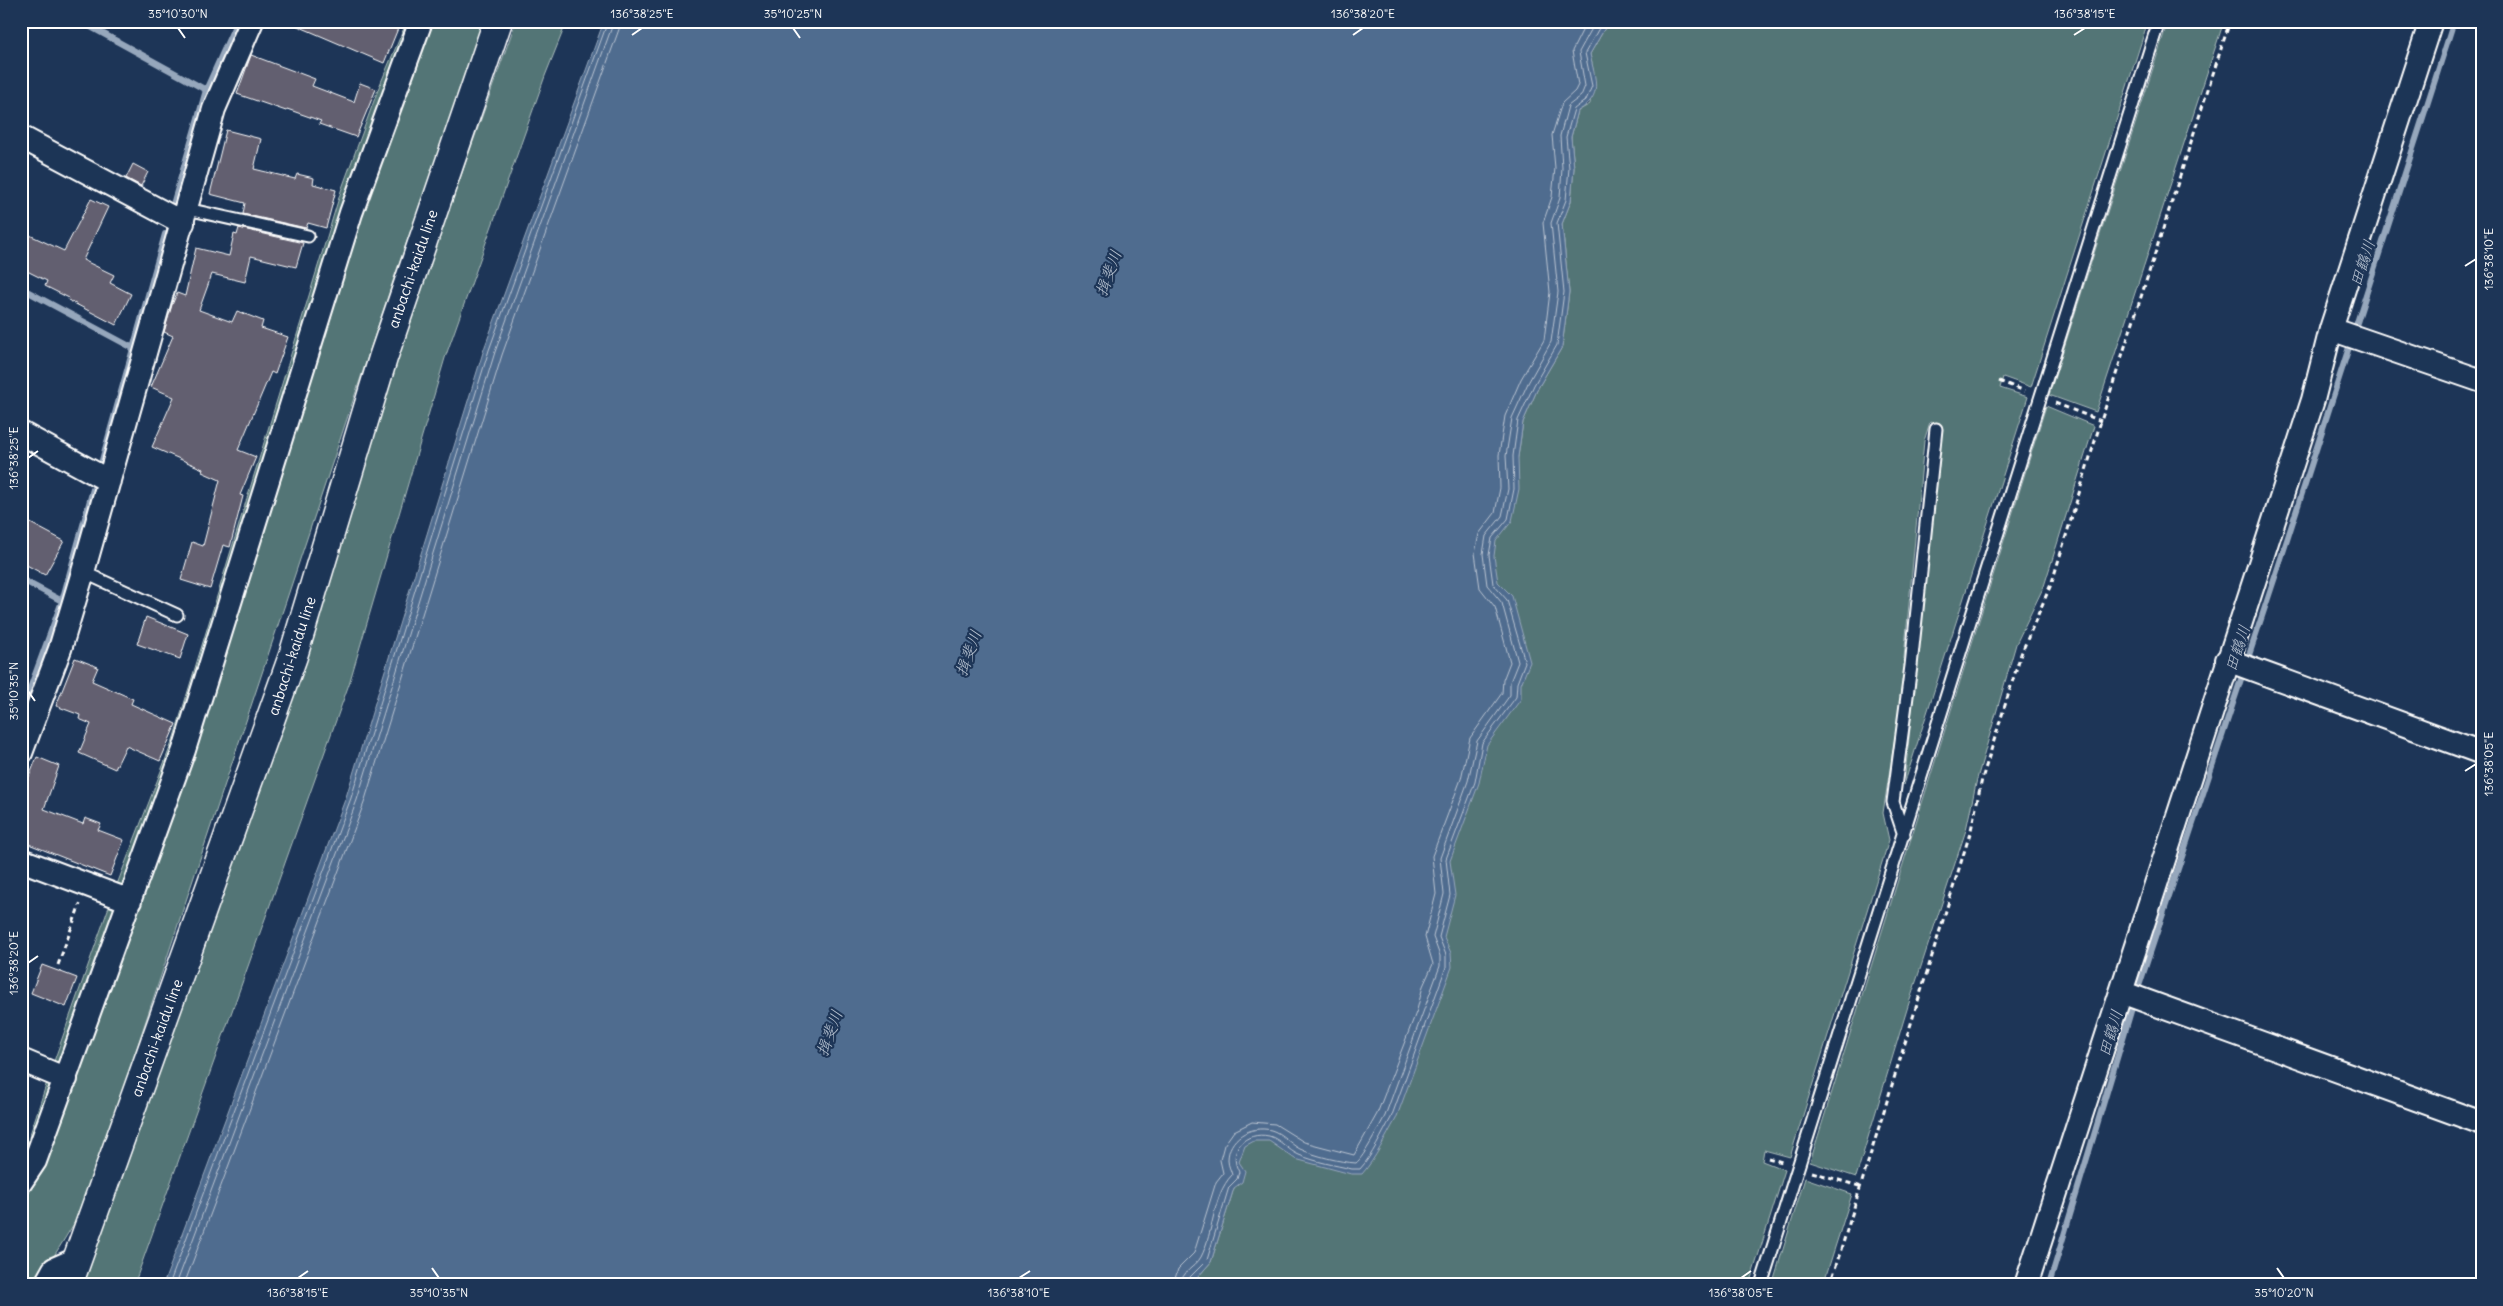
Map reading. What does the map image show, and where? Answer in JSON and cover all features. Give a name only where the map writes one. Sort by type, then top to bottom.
[{"type":"main road","name":"anbachi-kaidu line","points":[[68,1285],[293,656],[383,358],[498,21]]},
{"type":"street","points":[[21,753],[25,727],[60,649],[214,109],[252,21]]},
{"type":"street","points":[[21,1182],[35,1161],[66,1079],[184,750],[222,633],[351,213],[421,21]]},
{"type":"street","points":[[2026,1285],[2230,661],[2431,21]]},
{"type":"street","points":[[21,137],[185,216]]},
{"type":"street","points":[[2334,330],[2482,381]]},
{"type":"street","points":[[21,434],[109,481]]},
{"type":"street","points":[[2230,661],[2482,753]]},
{"type":"street","points":[[21,860],[130,901]]},
{"type":"street","points":[[2123,993],[2482,1123]]},
{"type":"street","points":[[21,1060],[66,1079]]},
{"type":"street","points":[[45,1285],[54,1269],[78,1258]]},
{"type":"lane","points":[[1762,1285],[2159,21]]},
{"type":"lane","points":[[185,216],[308,236]]},
{"type":"lane","points":[[1904,835],[1893,802],[1911,666],[1936,429]]},
{"type":"lane","points":[[83,572],[177,616]]},
{"type":"path","points":[[1830,1285],[1971,830],[1982,779],[2021,654],[2052,582],[2104,411],[2230,21]]},
{"type":"path","points":[[58,965],[88,885]]},
{"type":"green space","points":[[407,21],[416,21],[181,743],[125,891],[116,887],[173,740],[341,191],[379,87]]},
{"type":"green space","points":[[429,21],[485,21],[394,278],[83,1209],[36,1285],[21,1285],[21,1191],[357,218]]},
{"type":"green space","points":[[516,21],[567,21],[545,76],[445,358],[349,684],[134,1285],[82,1285],[302,668],[395,361]]},
{"type":"green space","points":[[1609,21],[2148,21],[2031,387],[2003,377],[2000,388],[2028,397],[1904,785],[1942,428],[1930,422],[1924,441],[1904,658],[1905,674],[1883,813],[1889,840],[1790,1157],[1764,1150],[1762,1161],[1785,1170],[1749,1285],[1191,1285],[1211,1262],[1234,1188],[1240,1154],[1310,1034],[1496,511],[1518,457],[1523,422],[1538,388],[1562,347],[1569,292],[1562,224],[1571,201],[1574,168],[1571,137],[1578,111],[1590,104],[1593,69],[1590,54]]},
{"type":"green space","points":[[2168,21],[2224,21],[2096,412],[2049,395]]},
{"type":"green space","points":[[2046,406],[2094,426],[2044,586],[2016,644],[1977,779],[1966,830],[1908,1006],[1856,1177],[1810,1162]]},
{"type":"green space","points":[[111,901],[121,904],[64,1064],[53,1064]]},
{"type":"green space","points":[[48,1079],[53,1079],[29,1160],[21,1162]]},
{"type":"green space","points":[[1805,1178],[1852,1194],[1823,1285],[1772,1285]]},
{"type":"water","name":"揖斐川","points":[[604,21],[1609,21],[1590,54],[1596,86],[1595,93],[1592,99],[1578,111],[1571,137],[1574,168],[1571,201],[1562,224],[1569,292],[1562,347],[1538,388],[1523,422],[1518,457],[1519,489],[1512,521],[1496,541],[1494,556],[1498,582],[1512,596],[1530,662],[1521,684],[1521,699],[1487,745],[1479,783],[1450,861],[1455,895],[1444,937],[1451,953],[1452,967],[1396,1119],[1367,1168],[1362,1174],[1351,1174],[1295,1159],[1269,1141],[1254,1141],[1245,1146],[1239,1162],[1245,1171],[1242,1182],[1234,1188],[1211,1262],[1191,1285],[163,1285],[346,797],[484,349]]},
{"type":"building","points":[[286,21],[388,21],[399,26],[384,63]]},
{"type":"building","points":[[251,55],[315,79],[312,86],[354,102],[360,83],[376,89],[356,137],[319,124],[321,121],[237,94]]},
{"type":"building","points":[[226,130],[261,139],[254,169],[295,179],[297,174],[314,178],[313,184],[336,190],[326,228],[308,223],[306,228],[243,214],[245,203],[210,194]]},
{"type":"building","points":[[133,164],[148,172],[141,186],[126,178]]},
{"type":"building","points":[[91,199],[108,207],[83,260],[114,275],[110,283],[131,294],[116,325],[68,300],[69,298],[45,286],[47,281],[21,268],[21,231],[64,251]]},
{"type":"building","points":[[239,228],[303,243],[296,267],[251,256],[245,282],[212,274],[199,310],[232,322],[237,311],[263,321],[261,328],[288,337],[275,374],[271,372],[238,450],[256,457],[240,495],[243,496],[230,547],[223,545],[210,589],[181,580],[192,542],[203,546],[220,480],[202,472],[203,469],[152,447],[174,397],[151,387],[173,336],[164,332],[172,305],[177,293],[185,296],[196,248],[229,256],[234,234],[237,235]]},
{"type":"building","points":[[21,518],[64,541],[45,575],[21,562]]},
{"type":"building","points":[[146,617],[188,634],[180,659],[137,644]]},
{"type":"building","points":[[75,658],[98,667],[92,681],[133,699],[131,704],[176,724],[160,761],[126,746],[115,769],[79,753],[91,724],[79,719],[80,715],[56,706]]},
{"type":"building","points":[[37,757],[59,766],[44,809],[83,824],[85,818],[101,824],[98,830],[124,840],[110,876],[21,841],[21,797]]},
{"type":"building","points":[[42,965],[77,978],[66,1007],[31,993]]},
{"type":"waterway","points":[[80,21],[206,90]]},
{"type":"waterway","points":[[174,201],[206,90],[237,21]]},
{"type":"waterway","name":"田鶴川","points":[[2049,1285],[2135,998],[2277,571],[2454,21]]},
{"type":"waterway","points":[[102,460],[165,234]]},
{"type":"waterway","points":[[21,288],[133,348]]},
{"type":"waterway","points":[[22,710],[62,601],[93,489]]},
{"type":"waterway","points":[[21,579],[62,601]]}]
